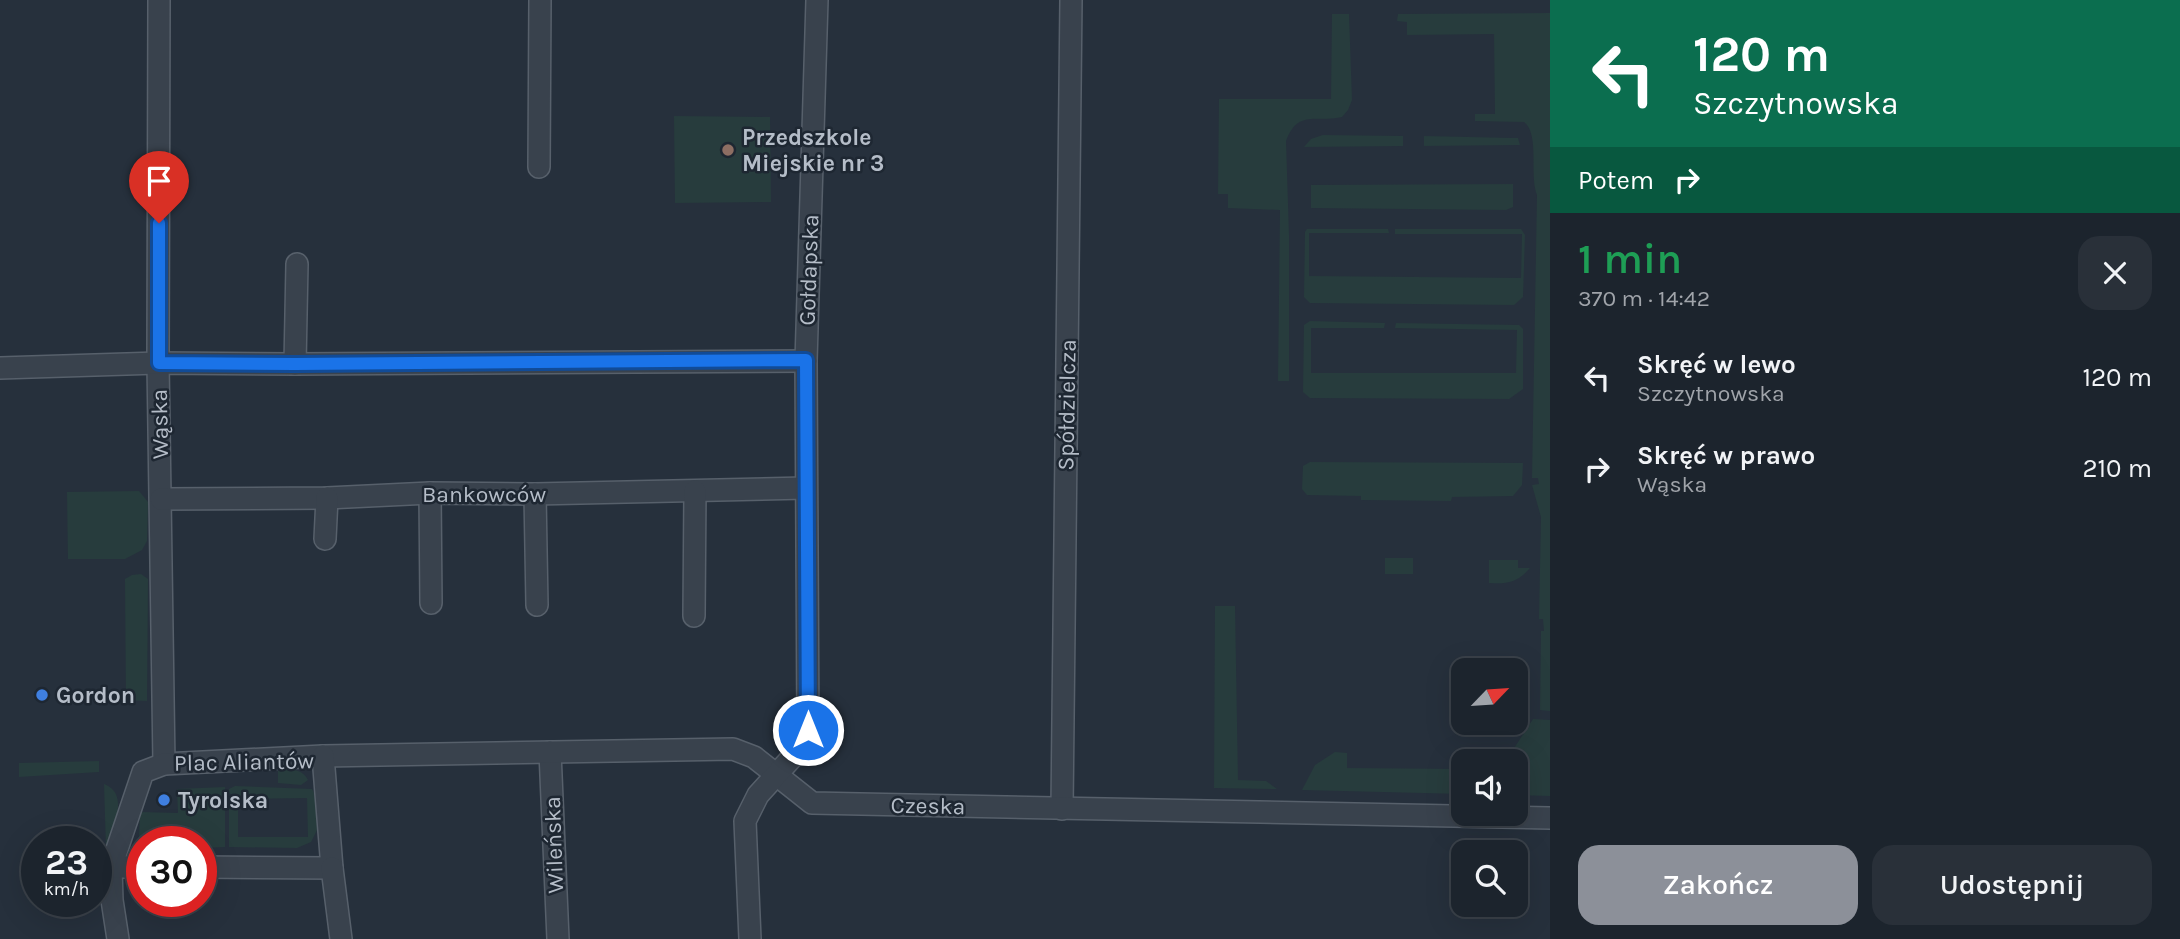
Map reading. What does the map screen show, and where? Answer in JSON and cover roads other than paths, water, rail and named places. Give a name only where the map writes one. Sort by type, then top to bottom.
[{"type":"street","name":"Wąska","points":[[159,0],[159,363],[164,764]]},
{"type":"street","points":[[540,0],[540,167]]},
{"type":"street","name":"Gołdapska","points":[[750,939],[745,821],[758,795],[796,753],[808,730],[806,360],[817,0]]},
{"type":"street","name":"Spółdzielcza","points":[[1062,809],[1071,0]]},
{"type":"street","points":[[295,364],[297,264]]},
{"type":"street","points":[[0,368],[159,363],[806,360]]},
{"type":"street","name":"Bankowców","points":[[161,499],[806,488]]},
{"type":"street","points":[[694,616],[695,491]]},
{"type":"street","points":[[430,493],[431,603]]},
{"type":"street","points":[[535,494],[537,605]]},
{"type":"street","points":[[325,539],[327,498]]},
{"type":"street","name":"Czeska","points":[[323,756],[733,749],[754,757],[812,803],[1550,818]]},
{"type":"street","name":"Wileńska","points":[[550,752],[558,939]]},
{"type":"street","name":"Plac Aliantów","points":[[112,864],[144,772],[164,764],[323,756],[341,939]]},
{"type":"street","points":[[217,867],[332,868]]},
{"type":"street","points":[[112,900],[118,939]]},
{"type":"place","name":"Przedszkole Miejskie nr 3","points":[[728,150]]},
{"type":"place","name":"Gordon","points":[[42,695]]},
{"type":"place","name":"Tyrolska","points":[[164,800]]}]
